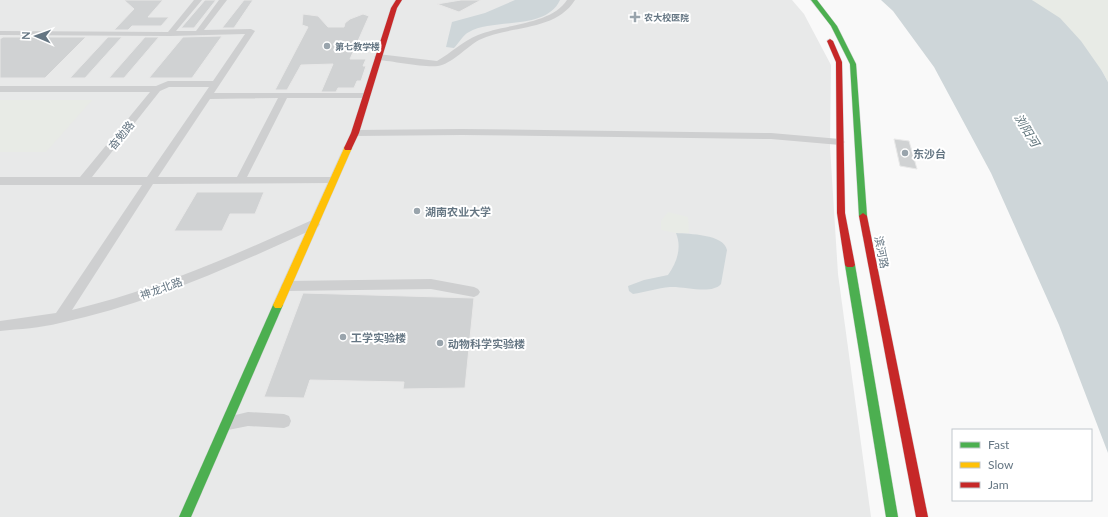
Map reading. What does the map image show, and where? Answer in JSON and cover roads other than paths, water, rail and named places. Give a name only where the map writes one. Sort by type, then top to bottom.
[{"type":"main road","points":[[185,517],[228,423],[333,180],[355,134],[394,8],[399,0]]},
{"type":"main road","name":"滨河路","points":[[810,3],[824,26],[839,62],[841,213],[892,517]]},
{"type":"main road","name":"滨河路","points":[[810,3],[834,26],[853,64],[864,226],[922,517]]},
{"type":"street","points":[[170,34],[198,0]]},
{"type":"street","points":[[198,33],[223,0]]},
{"type":"street","points":[[378,57],[438,64],[480,36],[555,15],[568,7],[571,0]]},
{"type":"street","points":[[0,33],[170,34],[251,31],[60,318]]},
{"type":"street","points":[[0,89],[157,89],[168,84],[215,84]]},
{"type":"street","name":"奋勉路","points":[[83,181],[157,89]]},
{"type":"street","points":[[207,96],[367,95]]},
{"type":"street","points":[[240,181],[284,96]]},
{"type":"street","points":[[355,134],[462,132],[771,136],[840,142]]},
{"type":"street","points":[[0,182],[333,180]]},
{"type":"street","name":"神龙北路","points":[[0,326],[60,318],[133,298],[212,270],[314,224]]},
{"type":"street","points":[[287,286],[431,284],[474,292]]},
{"type":"street","points":[[228,423],[248,419],[284,421]]},
{"type":"water","points":[[515,0],[560,0],[553,10],[543,16],[531,20],[479,28],[467,33],[454,48],[446,47],[452,22],[485,13]]},
{"type":"water","name":"浏阳河","points":[[881,0],[1032,0],[1060,18],[1081,41],[1108,82],[1108,453],[1059,325],[991,173],[934,67],[893,11]]},
{"type":"water","points":[[676,233],[713,238],[720,241],[724,245],[727,250],[721,284],[717,287],[705,290],[670,287],[633,294],[629,291],[628,286],[644,280],[668,275],[678,255],[679,244]]},
{"type":"place","name":"农大校医院","points":[[635,17]]},
{"type":"place","name":"第七教学楼","points":[[327,46]]},
{"type":"place","name":"东沙台","points":[[905,153]]},
{"type":"place","name":"湖南农业大学","points":[[417,211]]},
{"type":"place","name":"工学实验楼","points":[[343,337]]},
{"type":"place","name":"动物科学实验楼","points":[[440,343]]}]
